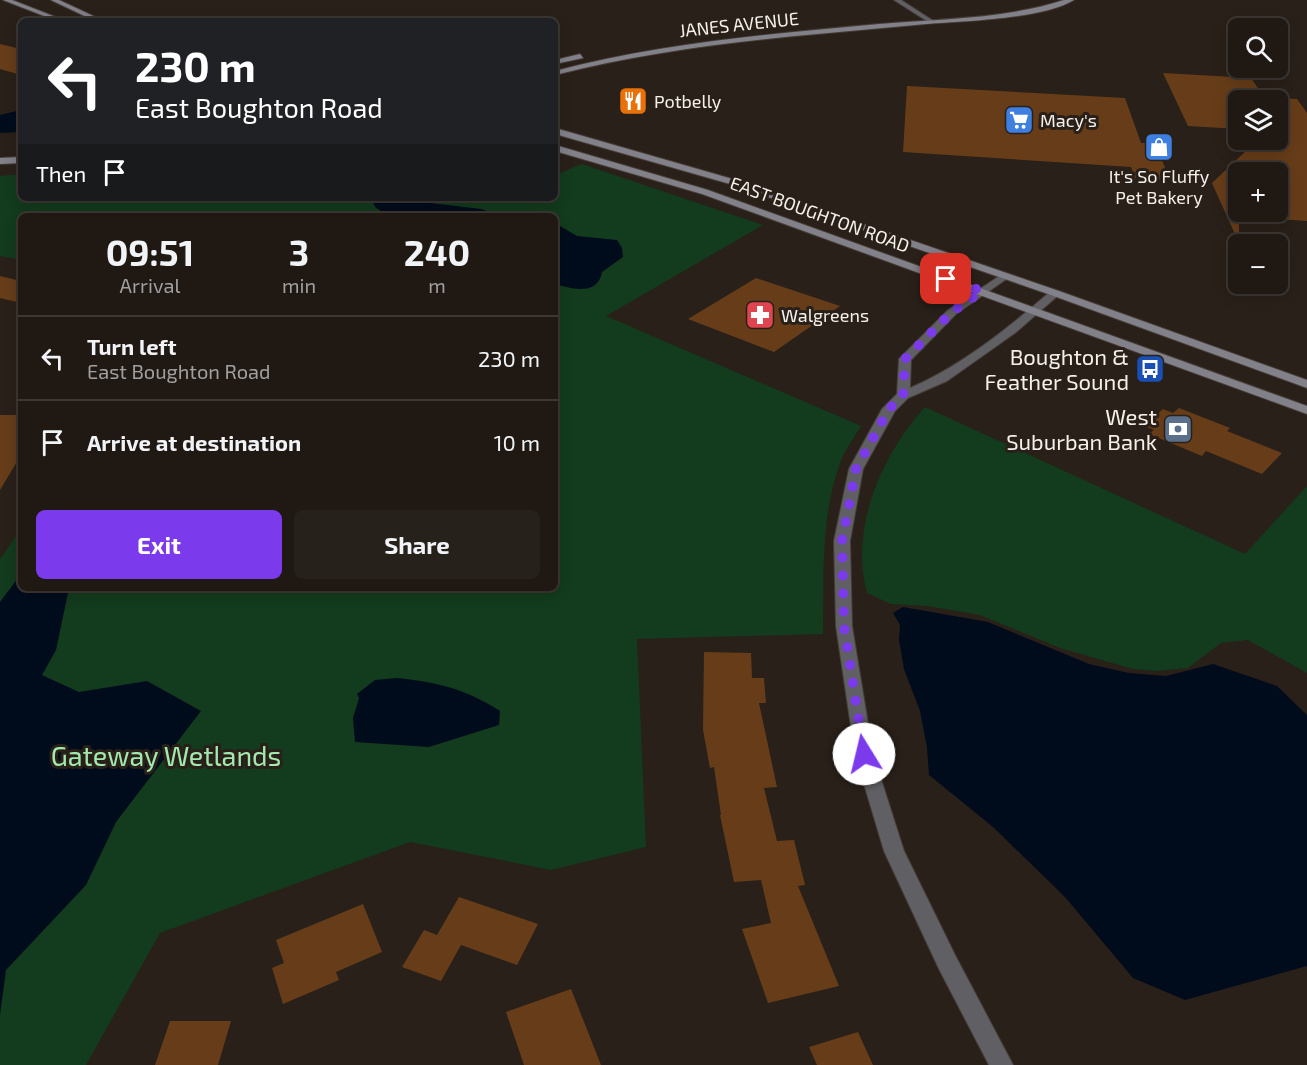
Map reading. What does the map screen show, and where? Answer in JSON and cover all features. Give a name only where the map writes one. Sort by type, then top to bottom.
[{"type":"main road","points":[[6,0],[55,18]]},
{"type":"main road","points":[[54,0],[94,18]]},
{"type":"main road","name":"JANES AVENUE","points":[[558,72],[612,58],[697,45],[1016,13],[1071,0]]},
{"type":"main road","name":"JANES AVENUE","points":[[614,49],[719,35],[992,10],[1022,4]]},
{"type":"main road","points":[[558,61],[588,54]]},
{"type":"main road","name":"EAST BOUGHTON ROAD","points":[[558,132],[733,182],[1055,293],[1307,384]]},
{"type":"main road","name":"EAST BOUGHTON ROAD","points":[[558,149],[705,192],[1307,410]]},
{"type":"main road","points":[[0,161],[18,160]]},
{"type":"main road","points":[[0,171],[18,170]]},
{"type":"street","points":[[897,0],[932,22]]},
{"type":"street","points":[[903,396],[905,359],[952,312],[1005,276]]},
{"type":"street","points":[[1001,1065],[947,962],[894,851],[864,754],[844,626],[842,541],[856,469],[889,409],[903,396],[943,378],[1011,331],[1055,293]]},
{"type":"green space","name":"Gateway Wetlands","points":[[582,164],[763,225],[606,316],[861,426],[842,458],[830,501],[825,545],[823,634],[637,639],[646,847],[551,870],[410,842],[160,933],[86,1065],[0,1065],[0,559],[18,533],[18,591],[558,591],[558,213],[18,213],[18,259],[0,256],[0,176],[18,174],[18,201],[558,201],[558,174]]},
{"type":"green space","points":[[925,407],[1245,554],[1307,486],[1307,673],[1248,640],[1221,643],[1188,668],[1157,671],[1133,669],[1060,648],[980,615],[927,606],[891,604],[867,593],[862,544],[873,494],[895,447]]},
{"type":"water","points":[[18,111],[18,132],[0,133],[0,115]]},
{"type":"water","points":[[414,201],[481,209],[493,213],[385,213],[376,208],[373,203]]},
{"type":"water","points":[[558,225],[577,236],[617,240],[622,248],[623,257],[602,272],[600,280],[595,285],[583,289],[558,285]]},
{"type":"water","points":[[18,578],[18,591],[68,591],[56,650],[42,675],[79,692],[147,681],[201,711],[116,822],[86,885],[6,970],[0,1015],[0,602]]},
{"type":"water","points":[[903,607],[988,622],[1089,664],[1129,673],[1166,676],[1213,664],[1277,686],[1307,715],[1307,966],[1185,1000],[1133,978],[1065,897],[993,827],[929,775],[920,711],[904,669],[899,640],[900,625],[893,613]]},
{"type":"water","points":[[397,678],[438,684],[475,697],[500,711],[499,725],[429,747],[355,742],[353,718],[359,698],[357,694],[375,680]]},
{"type":"building","points":[[0,44],[18,48],[18,74],[0,69]]},
{"type":"building","points":[[1163,73],[1251,78],[1259,90],[1228,90],[1228,128],[1188,126]]},
{"type":"building","name":"Macy's","points":[[907,86],[1125,98],[1141,143],[1155,143],[1170,180],[1135,178],[1131,167],[903,152]]},
{"type":"building","points":[[1288,99],[1297,99],[1307,113],[1307,221],[1288,220],[1288,162],[1234,162],[1247,150],[1288,150]]},
{"type":"building","points":[[1228,168],[1228,219],[1212,183]]},
{"type":"building","points":[[1230,222],[1239,222],[1239,234],[1235,234]]},
{"type":"building","points":[[0,276],[18,280],[18,302],[0,298]]},
{"type":"building","name":"Walgreens","points":[[756,278],[840,306],[774,352],[688,319]]},
{"type":"building","points":[[1179,408],[1230,428],[1227,431],[1282,453],[1262,474],[1206,451],[1202,456],[1149,434],[1154,430],[1144,426],[1163,409],[1173,413]]},
{"type":"building","points":[[0,415],[18,415],[18,460],[0,490]]},
{"type":"building","points":[[704,652],[751,653],[752,678],[764,678],[766,703],[759,703],[777,787],[764,788],[777,841],[794,840],[805,885],[798,886],[839,986],[768,1003],[742,929],[771,923],[761,880],[734,882],[720,815],[714,767],[710,768],[703,730]]},
{"type":"building","points":[[459,897],[538,924],[517,965],[461,945],[441,981],[402,967],[424,930],[437,935]]},
{"type":"building","points":[[363,904],[382,952],[336,972],[339,980],[283,1004],[272,968],[284,963],[276,940]]},
{"type":"building","points":[[571,989],[601,1065],[524,1065],[506,1012]]},
{"type":"building","points":[[170,1021],[231,1021],[218,1065],[155,1065]]},
{"type":"building","points":[[858,1032],[873,1065],[817,1065],[809,1047]]},
{"type":"place","name":"Potbelly","points":[[633,101]]},
{"type":"place","name":"Macy's","points":[[1019,120]]},
{"type":"place","name":"It's So Fluffy Pet Bakery","points":[[1159,147]]},
{"type":"place","name":"Walgreens","points":[[760,315]]},
{"type":"place","name":"Boughton & Feather Sound","points":[[1150,369]]},
{"type":"place","name":"West Suburban Bank","points":[[1178,429]]},
{"type":"route","points":[[864,754],[844,626],[842,541],[856,469],[889,409],[903,396],[905,359],[952,312],[982,291],[946,279]]}]
